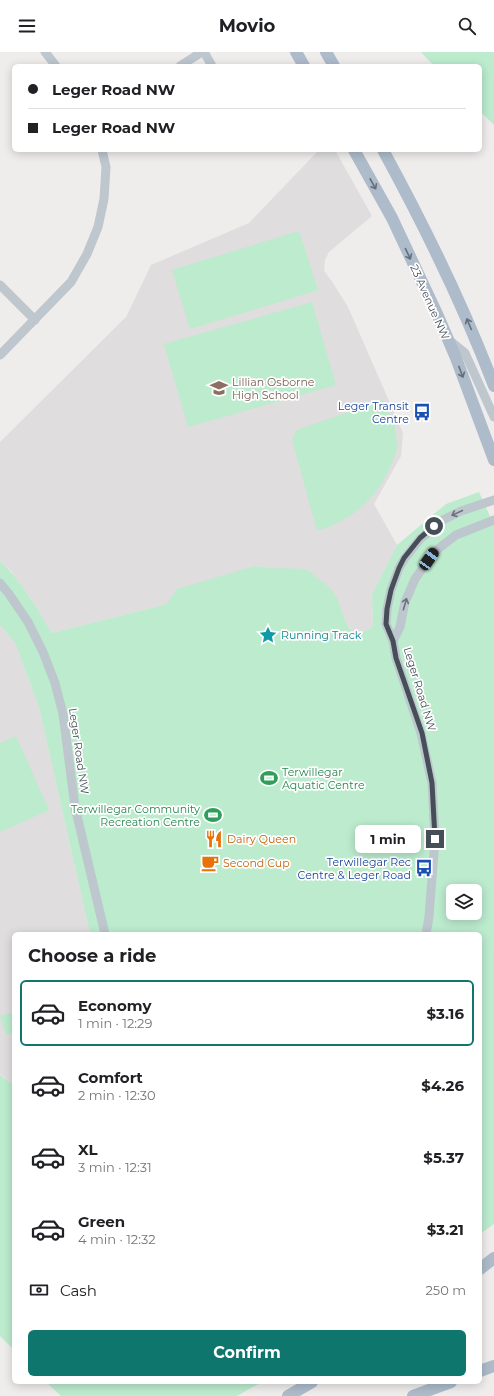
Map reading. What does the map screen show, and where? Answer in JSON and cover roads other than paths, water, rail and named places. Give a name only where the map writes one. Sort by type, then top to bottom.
[{"type":"main road","points":[[296,52],[303,64]]},
{"type":"main road","points":[[326,52],[333,64]]},
{"type":"main road","name":"23 Avenue NW","points":[[355,152],[392,218],[447,337],[494,460]]},
{"type":"main road","points":[[384,152],[424,226],[460,303],[494,386]]},
{"type":"main road","points":[[482,1267],[494,1258]]},
{"type":"main road","points":[[482,1370],[494,1366]]},
{"type":"main road","points":[[288,1396],[309,1384]]},
{"type":"main road","points":[[413,1396],[446,1384]]},
{"type":"street","points":[[45,52],[54,64]]},
{"type":"street","points":[[183,64],[203,52],[211,64]]},
{"type":"street","points":[[0,355],[71,282],[87,254],[98,227],[104,199],[106,167],[102,152]]},
{"type":"street","points":[[0,285],[35,320]]},
{"type":"street","points":[[447,337],[465,353],[494,417]]},
{"type":"street","name":"Leger Road NW","points":[[426,932],[429,917],[435,839],[432,783],[422,733],[396,658],[393,641],[386,624],[387,609],[391,590],[399,568],[404,558],[420,538],[443,520],[461,511],[494,500]]},
{"type":"street","name":"Leger Road NW","points":[[393,641],[400,627],[405,602],[415,579],[434,552],[456,535],[494,520]]},
{"type":"street","name":"Leger Road NW","points":[[0,583],[20,609],[31,627],[55,683],[62,714],[75,807],[105,932]]},
{"type":"place","name":"Lillian Osborne High School","points":[[219,388]]},
{"type":"place","name":"Leger Transit Centre","points":[[422,412]]},
{"type":"place","name":"Running Track","points":[[268,635]]},
{"type":"place","name":"Terwillegar Aquatic Centre","points":[[269,778]]},
{"type":"place","name":"Terwillegar Community Recreation Centre","points":[[213,815]]},
{"type":"place","name":"Dairy Queen","points":[[214,839]]},
{"type":"place","name":"Second Cup","points":[[210,863]]},
{"type":"place","name":"Terwillegar Rec Centre & Leger Road","points":[[424,868]]}]
